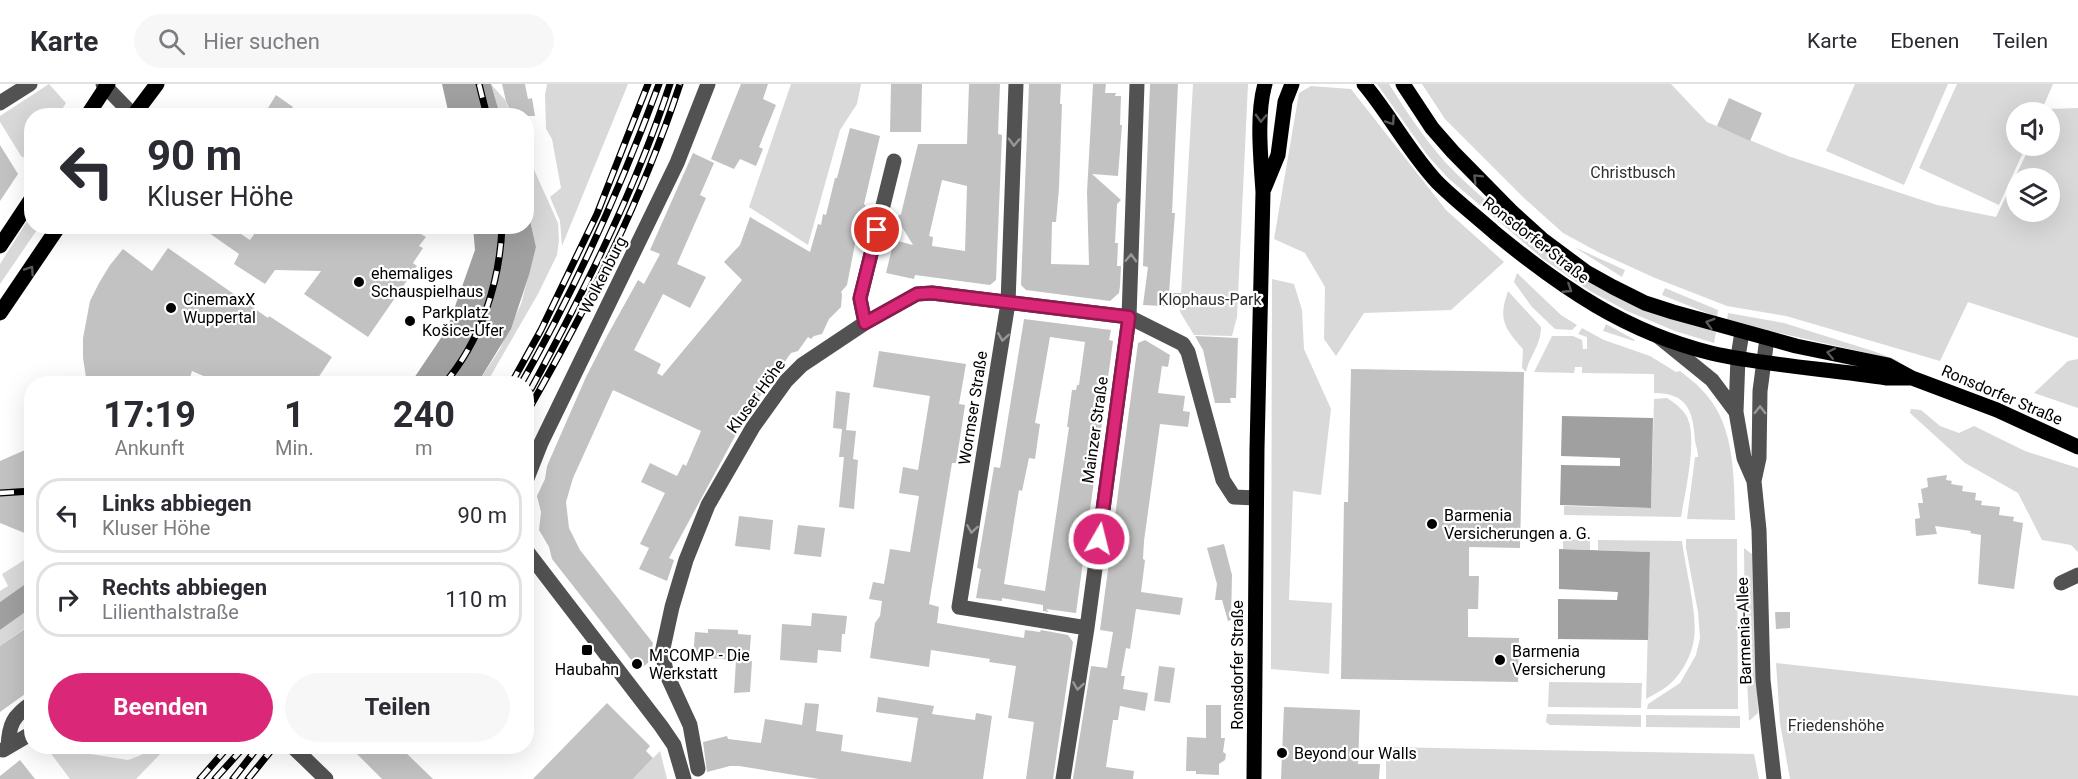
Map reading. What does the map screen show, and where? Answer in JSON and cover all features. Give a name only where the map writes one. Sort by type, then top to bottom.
[{"type":"main road","points":[[139,108],[157,84]]},
{"type":"main road","name":"Ronsdorfer Straße","points":[[1254,779],[1256,498],[1263,192],[1260,153],[1262,99],[1265,84]]},
{"type":"main road","name":"Ronsdorfer Straße","points":[[1263,192],[1278,156],[1285,102],[1292,84]]},
{"type":"main road","name":"Ronsdorfer Straße","points":[[1364,84],[1416,159],[1437,182],[1520,254],[1556,281],[1613,316],[1658,337],[1710,352],[1764,362],[1887,378],[1912,378]]},
{"type":"main road","name":"Ronsdorfer Straße","points":[[1403,84],[1432,128],[1472,172],[1543,240],[1586,272],[1645,303],[1742,332],[1888,365],[1912,378],[1997,411],[2078,447]]},
{"type":"main road","points":[[92,108],[105,85]]},
{"type":"main road","points":[[0,246],[24,210]]},
{"type":"main road","points":[[0,313],[54,234]]},
{"type":"street","points":[[0,103],[30,84]]},
{"type":"street","name":"Wolkenburg","points":[[534,461],[677,163],[708,84]]},
{"type":"street","name":"Wormser Straße","points":[[1016,84],[1008,303],[959,607],[1087,628]]},
{"type":"street","name":"Mainzer Straße","points":[[1064,779],[1129,317],[1137,84]]},
{"type":"street","points":[[105,85],[126,108]]},
{"type":"street","points":[[865,323],[860,298],[894,162]]},
{"type":"street","name":"Kluser Höhe","points":[[698,769],[690,725],[668,675],[662,653],[672,607],[686,560],[708,505],[753,427],[786,381],[802,364],[865,323],[917,294],[932,293],[1129,317],[1183,344],[1188,352],[1223,480],[1234,497],[1256,498]]},
{"type":"street","name":"Barmenia-Allee","points":[[1742,332],[1738,357],[1736,412],[1744,458],[1754,481],[1760,541],[1762,680],[1774,779]]},
{"type":"street","name":"Barmenia-Allee","points":[[1658,337],[1712,380],[1736,412]]},
{"type":"street","name":"Barmenia-Allee","points":[[1754,481],[1759,458],[1760,391],[1767,338]]},
{"type":"street","points":[[534,560],[662,726],[674,745],[684,779]]},
{"type":"street","points":[[2061,583],[2078,575]]},
{"type":"street","points":[[4,749],[11,722],[24,708]]},
{"type":"street","points":[[4,749],[24,738]]},
{"type":"street","points":[[300,754],[326,779]]},
{"type":"green space","points":[[49,84],[66,103],[63,108],[24,108],[24,158],[0,122],[0,116]]},
{"type":"green space","points":[[491,84],[506,101],[508,108],[498,108]]},
{"type":"green space","points":[[547,84],[628,84],[562,246],[560,221],[550,197],[561,188],[552,139],[546,129]]},
{"type":"green space","points":[[791,84],[861,84],[857,104],[840,130],[808,245],[749,207]]},
{"type":"green space","name":"Klophaus-Park","points":[[1193,84],[1248,84],[1237,317],[1232,336],[1194,335],[1180,312]]},
{"type":"green space","points":[[1377,84],[1389,84],[1445,162],[1545,251],[1592,283],[1625,301],[1716,332],[1714,343],[1675,331],[1627,311],[1590,291],[1543,259],[1448,178],[1428,156]]},
{"type":"green space","name":"Christbusch","points":[[1422,84],[1671,84],[1707,122],[1788,156],[1937,205],[1996,217],[2006,196],[2006,222],[2060,222],[2060,168],[2019,168],[2025,156],[2060,156],[2060,109],[2078,108],[2078,338],[1968,302],[1940,361],[1786,316],[1727,306],[1655,278],[1563,233],[1524,198],[1445,119]]},
{"type":"green space","points":[[1855,84],[1948,84],[1904,185],[1826,151]]},
{"type":"green space","points":[[1957,84],[2053,84],[2045,102],[2006,102],[2006,156],[2021,156],[2016,168],[2006,168],[2006,190],[1999,205],[1919,168]]},
{"type":"green space","points":[[1311,86],[1351,89],[1446,210],[1504,262],[1451,310],[1364,313],[1336,356],[1324,339],[1325,287],[1305,253],[1274,239],[1299,93]]},
{"type":"green space","points":[[534,170],[558,223],[557,255],[538,294],[491,376],[482,376],[500,349],[521,304],[536,247],[533,234]]},
{"type":"green space","points":[[24,226],[24,234],[34,234],[0,284],[0,264]]},
{"type":"green space","points":[[1574,247],[1625,270],[1622,277]]},
{"type":"green space","points":[[1517,273],[1561,315],[1577,325],[1572,330],[1555,329],[1532,307],[1514,282]]},
{"type":"green space","points":[[1272,279],[1294,284],[1302,310],[1304,349],[1331,409],[1321,495],[1293,491],[1289,600],[1332,603],[1329,674],[1271,669]]},
{"type":"green space","points":[[1665,288],[1718,310],[1717,317],[1662,295]]},
{"type":"green space","points":[[1508,291],[1541,327],[1539,339],[1526,372],[1522,368],[1523,349],[1507,329],[1503,316]]},
{"type":"green space","points":[[1728,313],[1784,323],[1902,362],[1727,320]]},
{"type":"green space","points":[[1606,324],[1635,340],[1603,331]]},
{"type":"green space","points":[[1582,328],[1604,340],[1650,356],[1676,372],[1680,371],[1699,386],[1712,402],[1721,417],[1730,450],[1735,520],[1687,519],[1695,457],[1698,457],[1692,420],[1690,412],[1681,400],[1674,396],[1654,393],[1654,374],[1582,373],[1582,367],[1575,367],[1574,373],[1534,372],[1552,336],[1573,336],[1582,340],[1583,349],[1587,349],[1587,337],[1578,334]]},
{"type":"green space","points":[[2078,359],[2078,408],[2034,393],[2068,361]]},
{"type":"green space","points":[[1667,398],[1686,414],[1691,432],[1689,469],[1681,517],[1564,515],[1564,506],[1651,508],[1654,399]]},
{"type":"green space","points":[[1911,409],[1921,410],[1940,426],[1959,433],[1974,426],[2025,451],[2078,468],[2078,552],[2071,545],[2042,540],[2018,493],[1965,463],[1910,413]]},
{"type":"green space","points":[[1563,539],[1590,540],[1590,550],[1563,549]]},
{"type":"green space","points":[[1686,539],[1737,539],[1738,709],[1647,709],[1648,704],[1680,683],[1696,655],[1700,638]]},
{"type":"green space","points":[[1598,540],[1682,541],[1694,617],[1693,645],[1679,675],[1670,684],[1646,699],[1650,552],[1598,550]]},
{"type":"green space","points":[[1744,548],[1753,555],[1758,713],[1749,721],[1745,636]]},
{"type":"green space","points":[[24,560],[24,585],[0,602],[0,591],[8,586],[2,574]]},
{"type":"green space","points":[[24,613],[24,629],[0,646],[0,630]]},
{"type":"green space","name":"Friedenshöhe","points":[[1776,663],[2078,696],[2078,779],[1790,779],[1780,723]]},
{"type":"green space","points":[[1549,682],[1642,683],[1641,708],[1548,707]]},
{"type":"green space","points":[[1547,714],[1641,715],[1641,727],[1550,725],[1546,722]]},
{"type":"green space","points":[[1646,715],[1740,716],[1740,728],[1646,727]]},
{"type":"green space","points":[[1386,747],[1754,754],[1759,779],[1386,779]]},
{"type":"green space","points":[[660,751],[667,779],[633,779]]},
{"type":"green space","points":[[51,754],[90,754],[128,760],[142,754],[160,754],[136,779],[70,779]]},
{"type":"shaded area","points":[[442,84],[491,84],[498,108],[447,108]]},
{"type":"shaded area","points":[[474,234],[533,234],[536,247],[511,329],[482,376],[415,376],[447,329],[475,250]]},
{"type":"shaded area","points":[[1562,416],[1653,418],[1651,508],[1560,505],[1561,465],[1620,466],[1620,458],[1561,456]]},
{"type":"shaded area","points":[[1559,549],[1650,552],[1648,640],[1558,639],[1558,599],[1617,600],[1618,592],[1559,589]]},
{"type":"shaded area","points":[[24,585],[24,613],[0,630],[0,602]]},
{"type":"building","points":[[502,84],[525,84],[528,99],[532,98],[534,108],[509,108]]},
{"type":"building","points":[[741,84],[768,84],[763,99],[776,105],[759,147],[763,149],[756,166],[740,159],[734,169],[711,159]]},
{"type":"building","points":[[891,84],[922,84],[921,132],[890,132]]},
{"type":"building","points":[[969,84],[1000,84],[998,134],[1002,135],[996,280],[990,285],[915,275],[914,279],[886,273],[894,240],[913,245],[896,217],[901,214],[918,144],[967,144]],"holes":[[[942,180],[967,186],[965,251],[932,246],[933,237],[929,236]]]},
{"type":"building","points":[[1029,84],[1061,84],[1059,188],[1056,222],[1052,222],[1051,264],[1089,265],[1087,192],[1093,84],[1106,84],[1105,93],[1116,93],[1115,96],[1121,96],[1120,125],[1122,125],[1118,176],[1092,174],[1121,200],[1117,204],[1115,243],[1118,243],[1117,266],[1121,266],[1120,286],[1119,293],[1110,301],[1026,290],[1021,285]]},
{"type":"building","points":[[1150,84],[1178,84],[1172,213],[1175,213],[1169,293],[1181,293],[1181,307],[1143,305],[1148,267],[1143,266]]},
{"type":"building","points":[[276,95],[293,107],[292,108],[268,108]]},
{"type":"building","points":[[1729,98],[1762,113],[1750,141],[1717,126]]},
{"type":"building","points":[[850,128],[880,136],[864,204],[870,211],[861,213],[847,285],[841,292],[841,307],[829,319],[822,334],[811,339],[808,337],[798,351],[791,353],[747,414],[669,558],[674,560],[667,581],[639,569],[649,548],[640,544],[665,493],[641,482],[650,463],[677,476],[683,464],[686,466],[701,431],[613,390],[573,478],[566,502],[569,528],[580,550],[653,643],[649,662],[639,670],[552,559],[549,547],[539,530],[541,512],[537,496],[545,479],[547,466],[586,377],[607,336],[638,280],[644,284],[660,254],[650,250],[693,153],[714,163],[700,195],[706,198],[677,264],[706,277],[690,308],[663,294],[634,350],[661,364],[657,373],[662,376],[742,280],[724,262],[740,245],[750,217],[810,252],[818,224],[821,225],[823,214],[826,215]]},
{"type":"building","points":[[0,145],[18,174],[0,201]]},
{"type":"building","name":"ehemaliges Schauspielhaus","points":[[210,234],[241,234],[250,240],[254,234],[421,234],[426,237],[419,246],[423,248],[413,263],[417,266],[368,337],[304,294],[321,271],[275,270],[265,284],[234,264],[239,254]]},
{"type":"building","name":"CinemaxX Wuppertal","points":[[168,248],[268,318],[269,316],[332,357],[319,376],[204,376],[192,371],[190,376],[86,376],[83,338],[90,301],[110,265],[123,249],[152,271]]},
{"type":"building","points":[[1024,319],[1111,330],[1109,340],[1113,341],[1076,613],[1046,609],[1049,612],[1043,611],[1043,605],[1002,598],[1002,601],[976,598],[981,569],[977,568],[994,467],[1000,468]],"holes":[[[1050,337],[1085,342],[1079,385],[1076,390],[1072,390],[1067,427],[1069,427],[1045,591],[1004,584],[1019,490],[1022,491],[1029,458],[1035,459],[1040,424],[1035,423]]]},
{"type":"building","points":[[1195,336],[1238,338],[1236,398],[1230,398],[1231,403],[1215,403],[1203,350]]},
{"type":"building","points":[[1145,340],[1170,355],[1168,367],[1162,366],[1158,393],[1185,396],[1183,411],[1190,412],[1188,427],[1160,424],[1144,541],[1143,559],[1145,560],[1141,592],[1183,598],[1180,615],[1136,609],[1130,649],[1126,648],[1121,676],[1125,676],[1123,689],[1148,693],[1145,711],[1120,706],[1118,720],[1113,720],[1106,767],[1134,771],[1133,779],[1073,779],[1091,666],[1107,668],[1113,632],[1100,630],[1138,343]]},
{"type":"building","points":[[879,351],[966,364],[959,404],[965,405],[960,438],[956,463],[952,463],[929,604],[939,607],[937,623],[1024,638],[1025,630],[1040,632],[1041,630],[1068,635],[1073,642],[1053,779],[1026,779],[1034,722],[1008,718],[1016,666],[989,662],[990,659],[931,650],[929,667],[870,658],[875,623],[880,616],[882,601],[869,599],[873,582],[884,584],[890,549],[910,552],[919,496],[899,493],[903,467],[918,470],[930,396],[873,387]]},
{"type":"building","name":"Barmenia Versicherungen a. G.","points":[[1351,369],[1524,372],[1520,548],[1469,547],[1469,576],[1479,576],[1478,609],[1468,609],[1468,637],[1519,638],[1518,682],[1341,679],[1344,502],[1348,502]]},
{"type":"building","points":[[836,391],[850,393],[846,430],[856,431],[853,459],[858,460],[854,509],[839,507],[844,457],[839,457],[842,429],[833,428]]},
{"type":"building","points":[[24,450],[24,533],[0,523],[0,461]]},
{"type":"building","points":[[1947,475],[1946,480],[1952,481],[1951,484],[1963,486],[1962,491],[1976,493],[1975,500],[1982,501],[1981,505],[2000,507],[1999,515],[2014,517],[2013,521],[2023,523],[2014,589],[1978,584],[1981,535],[1970,533],[1971,531],[1935,526],[1937,534],[1916,536],[1915,519],[1920,518],[1918,503],[1923,503],[1921,489],[1928,487],[1927,478]]},
{"type":"building","points":[[739,516],[773,520],[770,550],[735,546]]},
{"type":"building","points":[[798,525],[825,528],[821,557],[794,554]]},
{"type":"building","points":[[1224,544],[1232,575],[1231,620],[1228,621],[1222,600],[1215,600],[1217,584],[1207,548]]},
{"type":"building","points":[[1775,612],[1790,612],[1790,628],[1776,629]]},
{"type":"building","points":[[812,613],[847,616],[845,634],[842,634],[841,652],[818,650],[817,663],[780,660],[782,624],[811,626]]},
{"type":"building","points":[[708,629],[738,630],[738,634],[751,635],[750,692],[734,693],[736,660],[693,657],[695,632],[708,633]]},
{"type":"building","points":[[24,630],[24,695],[0,712],[0,646]]},
{"type":"building","points":[[1159,666],[1175,668],[1170,703],[1154,701]]},
{"type":"building","points":[[878,697],[934,706],[932,714],[975,720],[976,713],[992,716],[983,779],[819,779],[739,766],[707,772],[703,742],[727,736],[728,739],[761,743],[765,719],[802,725],[805,703],[819,704],[816,731],[843,735],[841,751],[911,762],[918,718],[876,712]]},
{"type":"building","points":[[607,703],[650,746],[646,751],[653,758],[633,779],[533,779]]},
{"type":"building","points":[[1206,705],[1221,705],[1221,738],[1225,738],[1223,752],[1226,754],[1225,760],[1219,764],[1219,775],[1186,771],[1187,737],[1206,738]]},
{"type":"building","points":[[1284,707],[1360,710],[1358,764],[1380,764],[1379,779],[1281,779]]},
{"type":"building","points":[[357,754],[407,754],[433,779],[382,779]]},
{"type":"building","points":[[20,760],[35,779],[0,779],[0,776]]},
{"type":"railway","points":[[479,84],[485,108]]},
{"type":"railway","points":[[515,376],[541,330],[597,214],[648,84]]},
{"type":"railway","points":[[525,376],[596,237],[659,84]]},
{"type":"railway","points":[[534,383],[625,202],[670,84]]},
{"type":"railway","points":[[534,399],[612,253],[648,170],[680,84]]},
{"type":"railway","points":[[450,376],[468,349],[486,310],[493,289],[501,234]]},
{"type":"railway","points":[[0,493],[24,492]]},
{"type":"railway","points":[[200,779],[222,754]]},
{"type":"railway","points":[[215,779],[238,754]]},
{"type":"railway","points":[[233,779],[253,754]]},
{"type":"railway","points":[[248,779],[268,754]]},
{"type":"place","name":"ehemaliges Schauspielhaus","points":[[359,282]]},
{"type":"place","name":"CinemaxX Wuppertal","points":[[171,308]]},
{"type":"place","name":"Parkplatz Košice-Ufer","points":[[410,321]]},
{"type":"place","name":"Barmenia Versicherungen a. G.","points":[[1432,524]]},
{"type":"place","name":"Haubahn","points":[[587,650]]},
{"type":"place","name":"Barmenia Versicherung","points":[[1500,660]]},
{"type":"place","name":"M°COMP - Die Werkstatt","points":[[637,664]]},
{"type":"place","name":"Beyond our Walls","points":[[1282,753]]},
{"type":"route","points":[[877,230],[860,298],[865,323],[917,294],[932,293],[1129,317],[1099,539]]}]
